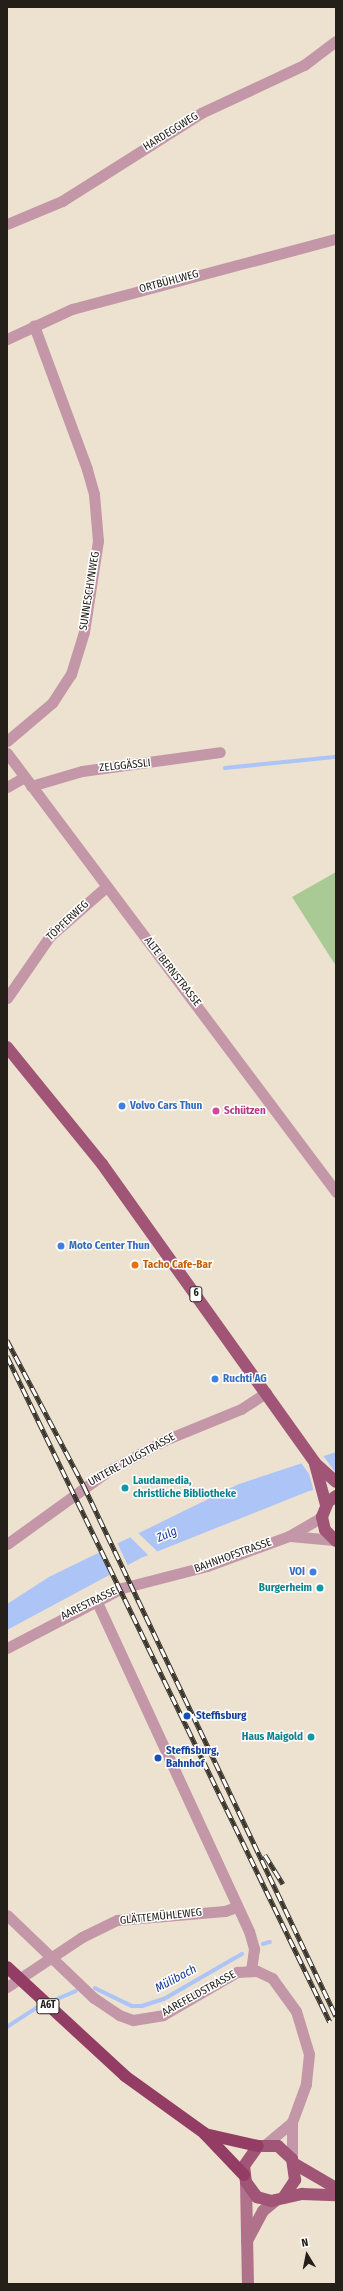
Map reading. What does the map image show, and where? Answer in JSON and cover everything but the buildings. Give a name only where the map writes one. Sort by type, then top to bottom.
[{"type":"highway","name":"A6T","points":[[7,1967],[89,2045],[149,2096],[204,2134],[245,2179]]},
{"type":"highway","name":"A6T","points":[[204,2134],[262,2145]]},
{"type":"main road","name":"6","points":[[7,1047],[118,1185],[315,1463],[336,1482]]},
{"type":"main road","name":"6","points":[[315,1463],[327,1504]]},
{"type":"main road","points":[[327,1504],[325,1530],[335,1540]]},
{"type":"main road","points":[[248,2284],[244,2166],[262,2145],[283,2149],[293,2161],[336,2188]]},
{"type":"main road","points":[[247,2241],[263,2211],[280,2199],[295,2180],[293,2161]]},
{"type":"main road","points":[[245,2179],[257,2197],[280,2199],[336,2195]]},
{"type":"street","name":"HARDEGGWEG","points":[[7,224],[62,201],[201,113],[304,65],[336,41]]},
{"type":"street","name":"ORTBÜHLWEG","points":[[7,339],[80,307],[336,239]]},
{"type":"street","name":"SUNNESCHYNWEG","points":[[7,741],[52,703],[71,674],[84,632],[97,548],[94,494],[34,326]]},
{"type":"street","name":"ZELGGÄSSLI","points":[[7,787],[82,771],[220,752]]},
{"type":"street","name":"ALTE BERNSTRASSE","points":[[7,753],[27,782],[336,1192]]},
{"type":"street","name":"TÖPFERWEG","points":[[7,998],[50,936],[106,887]]},
{"type":"street","name":"UNTERE ZULGSTRASSE","points":[[7,1544],[108,1471],[164,1440],[241,1410],[266,1393]]},
{"type":"street","name":"BAHNHOFSTRASSE","points":[[177,1575],[289,1536],[327,1504]]},
{"type":"street","name":"BAHNHOFSTRASSE","points":[[289,1536],[335,1540]]},
{"type":"street","name":"AARESTRASSE","points":[[7,1648],[96,1600],[143,1580],[177,1575]]},
{"type":"street","points":[[96,1600],[252,1940],[251,1970]]},
{"type":"street","name":"GLÄTTEMÜHLEWEG","points":[[7,1987],[82,1937],[117,1920],[225,1911],[236,1906]]},
{"type":"street","name":"AAREFELDSTRASSE","points":[[7,1915],[78,1983],[119,2015],[149,2020],[227,1976],[251,1970],[268,1975],[280,1985],[307,2039],[309,2069],[292,2122],[293,2161]]},
{"type":"street","points":[[262,2145],[292,2122]]},
{"type":"green space","points":[[336,872],[336,966],[292,897]]},
{"type":"water","name":"Zulg","points":[[336,1452],[336,1485],[309,1491],[141,1558],[7,1630],[7,1604],[49,1577],[239,1484]]},
{"type":"pier","points":[[321,1453],[336,1473],[336,1487],[314,1492],[309,1474],[299,1460]]},
{"type":"pier","points":[[136,1531],[159,1553],[150,1557],[128,1535]]},
{"type":"pier","points":[[116,1540],[128,1566],[110,1575],[98,1549]]},
{"type":"waterway","points":[[225,768],[336,757]]},
{"type":"waterway","name":"Mülibach","points":[[263,1944],[270,1942]]},
{"type":"waterway","name":"Mülibach","points":[[95,1988],[132,2006],[142,2006],[164,1999],[242,1954]]},
{"type":"waterway","name":"Mülibach","points":[[7,2027],[36,2008],[76,1991]]},
{"type":"railway","points":[[7,1340],[84,1486],[336,2016]]},
{"type":"railway","points":[[7,1356],[330,2022]]},
{"type":"railway","points":[[265,1855],[283,1884]]},
{"type":"place","name":"Volvo Cars Thun","points":[[122,1106]]},
{"type":"place","name":"Schützen","points":[[216,1111]]},
{"type":"place","name":"Moto Center Thun","points":[[61,1246]]},
{"type":"place","name":"Tacho Cafe-Bar","points":[[135,1265]]},
{"type":"place","name":"Ruchti AG","points":[[215,1379]]},
{"type":"place","name":"Laudamedia, christliche Bibliotheke","points":[[125,1488]]},
{"type":"place","name":"VOI","points":[[313,1572]]},
{"type":"place","name":"Burgerheim","points":[[320,1588]]},
{"type":"place","name":"Steffisburg","points":[[187,1716]]},
{"type":"place","name":"Haus Maigold","points":[[311,1737]]},
{"type":"place","name":"Steffisburg, Bahnhof","points":[[158,1758]]}]
